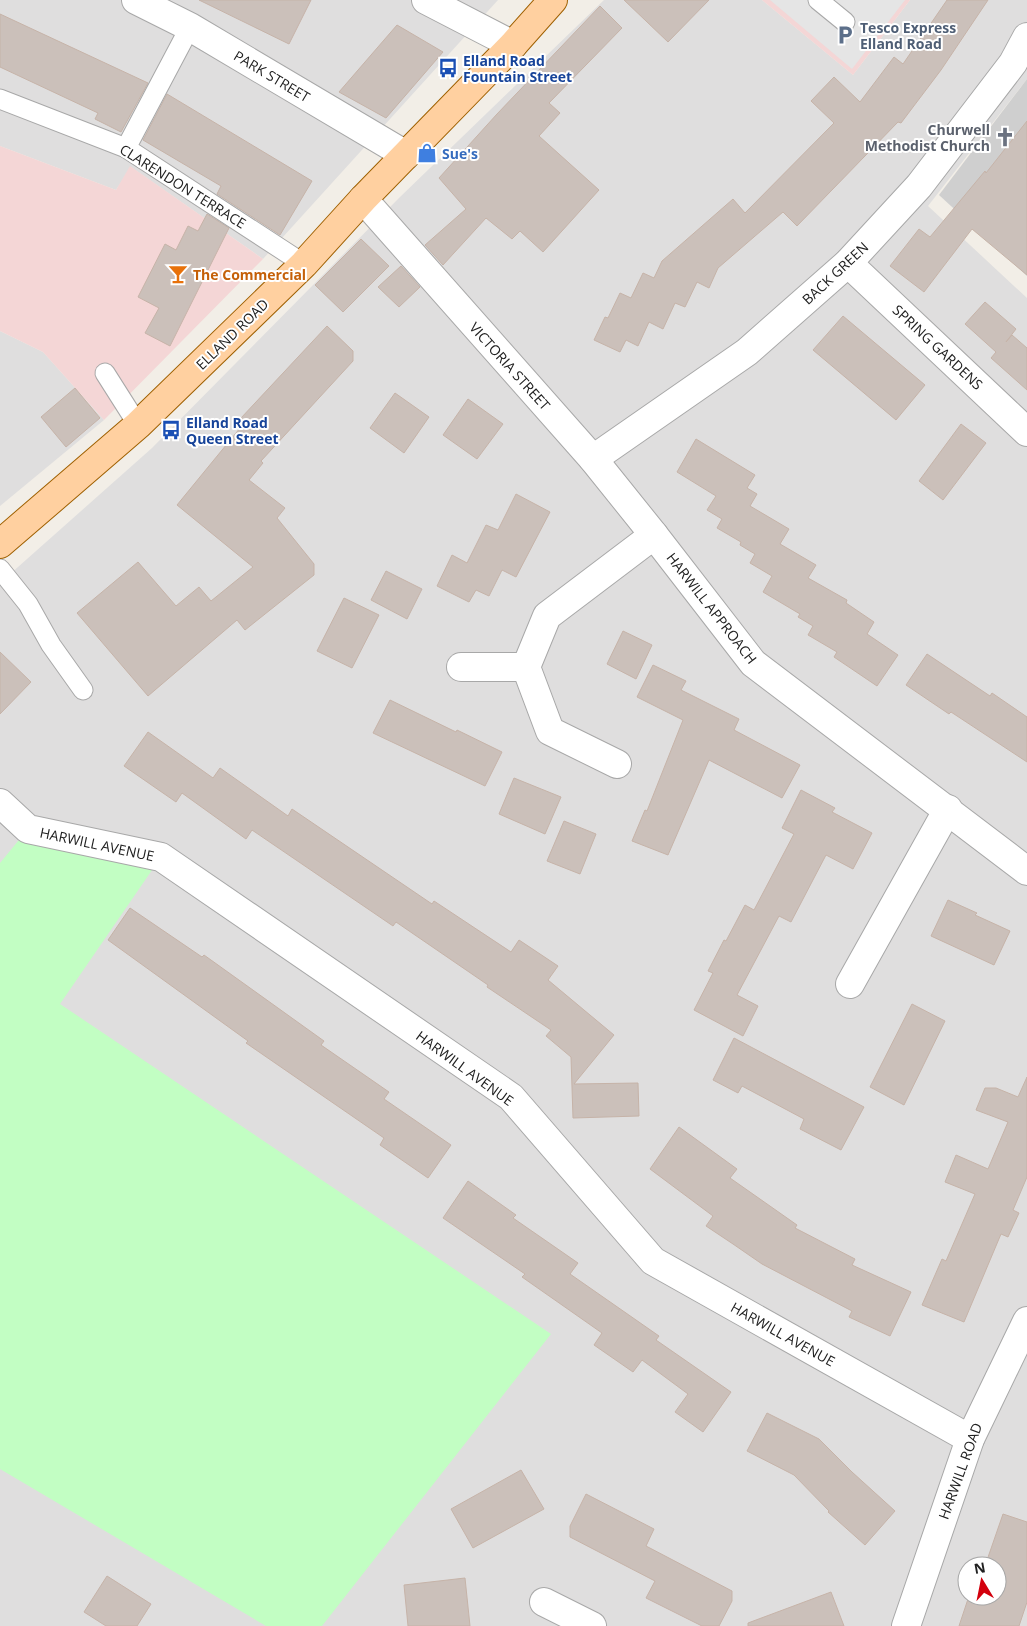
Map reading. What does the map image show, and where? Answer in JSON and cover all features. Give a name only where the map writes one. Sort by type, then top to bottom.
[{"type":"main road","name":"ELLAND ROAD","points":[[0,544],[138,425],[304,264],[363,200],[513,45],[553,0]]},
{"type":"street","name":"PARK STREET","points":[[136,0],[190,27],[406,155]]},
{"type":"street","points":[[426,0],[513,45]]},
{"type":"street","name":"BACK GREEN","points":[[593,459],[747,352],[848,263],[920,186],[1013,62],[1027,37]]},
{"type":"street","name":"VICTORIA STREET","points":[[363,200],[593,459],[654,536]]},
{"type":"street","name":"SPRING GARDENS","points":[[848,263],[1027,432]]},
{"type":"street","points":[[617,764],[550,731],[526,667],[547,616],[654,536]]},
{"type":"street","name":"HARWILL APPROACH","points":[[654,536],[753,663],[1027,871]]},
{"type":"street","points":[[462,667],[526,667]]},
{"type":"street","name":"HARWILL AVENUE","points":[[0,803],[28,829],[161,857],[511,1097],[653,1260],[970,1439]]},
{"type":"street","points":[[850,984],[948,810]]},
{"type":"street","name":"HARWILL ROAD","points":[[906,1626],[970,1439],[1027,1321]]},
{"type":"street","points":[[544,1602],[592,1626]]},
{"type":"lane","points":[[818,0],[845,22]]},
{"type":"lane","points":[[126,148],[190,27]]},
{"type":"lane","name":"CLARENDON TERRACE","points":[[0,99],[126,148],[304,264]]},
{"type":"lane","points":[[105,373],[138,425]]},
{"type":"lane","points":[[0,569],[28,604],[51,645],[83,690]]},
{"type":"shaded area","points":[[0,0],[498,0],[263,259],[131,167],[116,190],[0,146]]},
{"type":"shaded area","points":[[604,0],[762,0],[853,75],[910,0],[1027,0],[1027,79],[928,206],[1027,298],[1027,1626],[0,1626],[0,583],[152,448],[400,197]]},
{"type":"shaded area","name":"Tesco Express Elland Road","points":[[762,0],[910,0],[853,75]]},
{"type":"shaded area","name":"Tesco Express Elland Road","points":[[770,0],[905,0],[852,69]]},
{"type":"shaded area","name":"Churwell Methodist Church","points":[[1027,79],[1027,276],[939,195]]},
{"type":"shaded area","points":[[0,146],[116,190],[130,166],[263,259],[104,420],[43,352],[0,331]]},
{"type":"shaded area","points":[[0,331],[43,352],[104,420],[0,506]]},
{"type":"green space","points":[[28,829],[161,857],[60,1004],[551,1334],[322,1626],[266,1626],[0,1469],[0,863]]},
{"type":"building","points":[[199,0],[311,0],[289,44]]},
{"type":"building","points":[[624,0],[709,0],[668,42]]},
{"type":"building","points":[[947,0],[988,0],[941,70],[901,123],[898,122],[797,226],[783,212],[718,268],[709,288],[697,282],[685,307],[675,303],[663,329],[649,322],[638,346],[626,340],[620,352],[594,340],[605,317],[608,318],[620,293],[631,298],[643,273],[654,278],[662,261],[733,199],[745,213],[834,123],[811,101],[834,77],[860,102],[894,57],[903,64]]},
{"type":"building","points":[[600,6],[622,28],[549,103],[560,113],[539,136],[599,190],[543,252],[520,231],[512,239],[486,218],[443,265],[425,245],[466,209],[439,178]]},
{"type":"building","points":[[0,14],[148,83],[121,132],[95,119],[98,113],[0,67]]},
{"type":"building","points":[[397,25],[443,52],[386,118],[339,92]]},
{"type":"building","points":[[167,94],[312,181],[280,235],[217,194],[221,186],[143,140]]},
{"type":"building","name":"Churwell Methodist Church","points":[[1027,121],[1027,275],[972,229],[924,292],[890,266],[919,229],[930,237],[985,171],[986,173]]},
{"type":"building","name":"The Commercial","points":[[207,214],[229,228],[170,346],[145,333],[159,308],[138,297],[165,244],[176,250],[188,226],[198,231]]},
{"type":"building","points":[[361,239],[389,266],[343,312],[315,285]]},
{"type":"building","points":[[401,266],[420,287],[399,307],[378,287]]},
{"type":"building","points":[[985,302],[1016,329],[1006,342],[1012,335],[1027,348],[1027,390],[991,358],[996,352],[965,324]]},
{"type":"building","points":[[843,316],[925,385],[896,420],[813,350]]},
{"type":"building","points":[[327,326],[353,351],[353,361],[261,461],[263,463],[249,480],[285,508],[277,518],[314,564],[314,575],[245,630],[237,620],[148,696],[77,613],[138,562],[176,606],[199,587],[211,601],[253,567],[177,505],[245,422],[241,418]]},
{"type":"building","points":[[75,388],[100,418],[66,447],[41,417]]},
{"type":"building","points":[[395,393],[429,417],[404,453],[370,428]]},
{"type":"building","points":[[468,399],[503,424],[477,459],[443,435]]},
{"type":"building","points":[[961,424],[986,443],[943,500],[919,481]]},
{"type":"building","points":[[696,439],[755,475],[747,488],[757,494],[750,506],[789,529],[780,544],[816,565],[808,578],[847,600],[846,603],[874,622],[867,634],[898,655],[877,686],[834,657],[837,652],[808,635],[813,626],[798,617],[800,614],[763,592],[772,576],[750,563],[755,554],[740,545],[741,542],[717,528],[722,519],[707,510],[716,496],[677,472]]},
{"type":"building","points":[[516,494],[550,512],[516,577],[502,570],[489,596],[476,590],[469,602],[437,586],[452,555],[467,563],[486,525],[498,530]]},
{"type":"building","points":[[386,571],[422,589],[407,619],[371,600]]},
{"type":"building","points":[[344,598],[379,615],[352,668],[317,651]]},
{"type":"building","points":[[623,631],[652,645],[636,679],[607,664]]},
{"type":"building","points":[[0,652],[31,682],[0,714]]},
{"type":"building","points":[[927,654],[990,696],[992,693],[1027,717],[1027,762],[906,685]]},
{"type":"building","points":[[653,665],[686,681],[681,690],[739,719],[734,730],[800,765],[782,798],[709,760],[668,855],[632,841],[645,810],[647,811],[683,720],[637,697]]},
{"type":"building","points":[[390,700],[502,752],[485,786],[373,733]]},
{"type":"building","points":[[148,732],[213,778],[220,768],[288,816],[292,809],[432,904],[434,901],[511,952],[519,940],[558,966],[548,980],[614,1035],[574,1084],[638,1083],[639,1116],[573,1118],[571,1057],[546,1036],[551,1030],[396,922],[393,926],[252,830],[246,839],[182,793],[176,802],[124,766]]},
{"type":"building","points":[[514,778],[561,797],[545,834],[499,814]]},
{"type":"building","points":[[801,790],[835,808],[832,812],[872,833],[853,869],[826,855],[791,922],[779,916],[737,995],[758,1006],[743,1036],[694,1010],[713,973],[708,971],[724,940],[726,941],[745,905],[754,910],[794,834],[782,828]]},
{"type":"building","points":[[564,821],[596,834],[580,874],[547,861]]},
{"type":"building","points":[[948,900],[1010,931],[994,965],[931,936]]},
{"type":"building","points":[[130,908],[202,957],[204,955],[324,1041],[321,1045],[389,1092],[384,1099],[451,1145],[428,1178],[380,1145],[384,1138],[246,1043],[248,1041],[108,940]]},
{"type":"building","points":[[912,1004],[945,1021],[904,1105],[870,1087]]},
{"type":"building","points":[[734,1038],[864,1107],[841,1150],[800,1129],[804,1119],[742,1086],[738,1093],[713,1080]]},
{"type":"building","points":[[1027,1077],[1027,1177],[1013,1210],[1019,1213],[1008,1237],[1001,1234],[964,1322],[922,1305],[942,1259],[946,1261],[975,1194],[945,1182],[956,1155],[988,1169],[1008,1122],[976,1110],[985,1088],[996,1088],[1018,1097]]},
{"type":"building","points":[[679,1127],[737,1169],[730,1178],[797,1225],[795,1228],[855,1259],[852,1265],[911,1292],[890,1336],[849,1317],[852,1311],[762,1264],[706,1226],[713,1216],[650,1169]]},
{"type":"building","points":[[468,1181],[516,1215],[513,1218],[578,1263],[570,1274],[659,1336],[656,1340],[731,1392],[703,1432],[675,1412],[688,1394],[642,1360],[633,1372],[594,1345],[602,1333],[522,1277],[525,1274],[443,1218]]},
{"type":"building","points":[[767,1413],[819,1439],[895,1511],[865,1545],[828,1512],[794,1475],[747,1451]]},
{"type":"building","points":[[521,1470],[544,1509],[473,1548],[451,1509]]},
{"type":"building","points":[[586,1494],[654,1529],[646,1546],[732,1591],[732,1601],[719,1626],[702,1626],[646,1598],[655,1581],[570,1537],[570,1526]]},
{"type":"building","points":[[1003,1514],[1027,1522],[1027,1602],[1019,1626],[959,1626],[966,1606],[1007,1606],[1007,1556],[988,1556]]},
{"type":"building","points":[[107,1576],[151,1604],[137,1626],[106,1626],[84,1612]]},
{"type":"building","points":[[465,1578],[470,1626],[408,1626],[404,1585]]},
{"type":"building","points":[[831,1592],[844,1626],[748,1626],[748,1623]]},
{"type":"place","name":"Tesco Express Elland Road","points":[[845,35]]},
{"type":"place","name":"Elland Road Fountain Street","points":[[448,68]]},
{"type":"place","name":"Churwell Methodist Church","points":[[1005,137]]},
{"type":"place","name":"Sue's","points":[[427,153]]},
{"type":"place","name":"The Commercial","points":[[178,274]]},
{"type":"place","name":"Elland Road Queen Street","points":[[171,430]]}]
